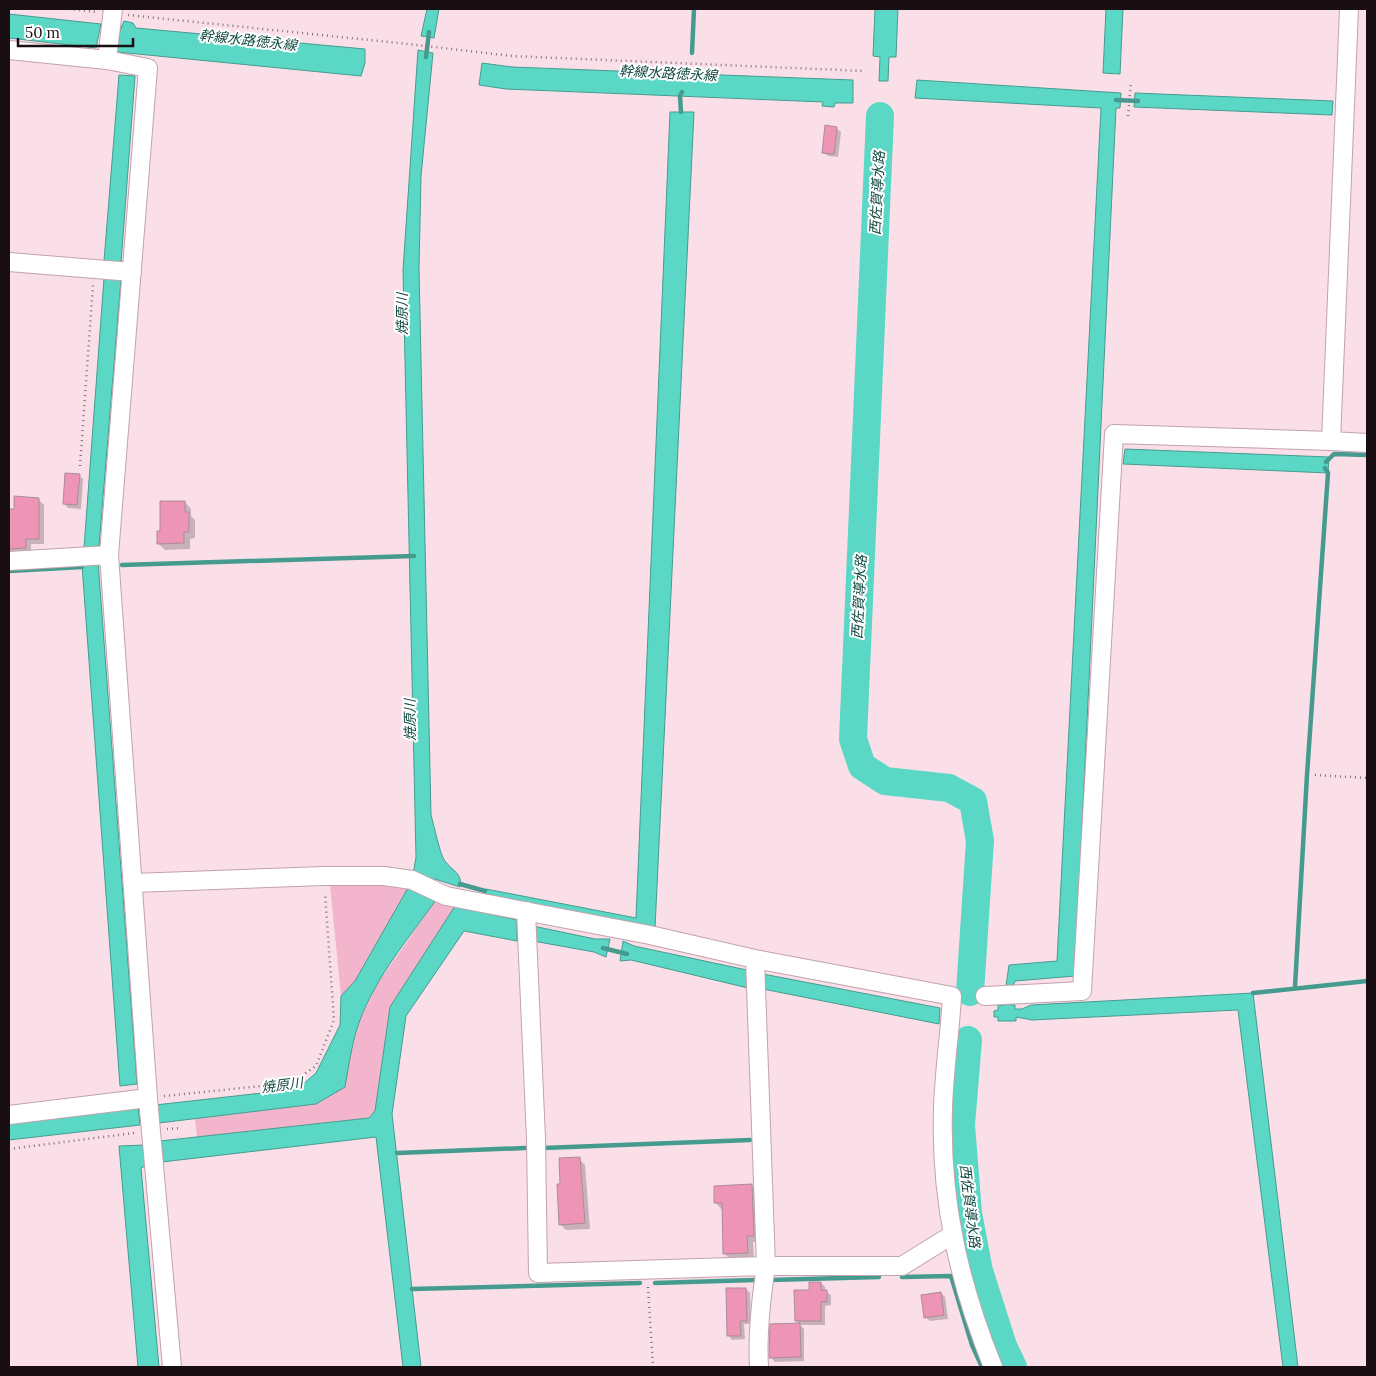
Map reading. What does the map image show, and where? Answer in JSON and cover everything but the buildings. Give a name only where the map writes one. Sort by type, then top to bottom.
[{"type":"street","points":[[1330,441],[1349,9]]},
{"type":"street","points":[[108,53],[112,16]]},
{"type":"street","points":[[9,50],[108,53],[148,68],[109,555],[148,1098],[172,1367]]},
{"type":"street","points":[[9,262],[132,272]]},
{"type":"street","points":[[984,996],[1082,991],[1114,434],[1367,443]]},
{"type":"street","points":[[9,561],[109,555]]},
{"type":"street","points":[[133,883],[324,876],[384,876],[418,882],[446,896],[526,925],[650,935],[756,972],[952,996],[943,1109],[943,1153],[952,1235],[978,1329],[993,1367]]},
{"type":"street","points":[[526,925],[536,1139],[538,1273],[766,1266],[902,1266],[952,1235]]},
{"type":"street","points":[[756,972],[766,1266],[762,1288],[759,1367]]},
{"type":"street","points":[[9,1115],[148,1098]]},
{"type":"path","points":[[69,9],[112,16],[408,44],[512,56],[864,71]]},
{"type":"path","points":[[1128,116],[1131,82]]},
{"type":"path","points":[[80,466],[94,269]]},
{"type":"path","points":[[1315,775],[1367,778]]},
{"type":"path","points":[[148,1098],[291,1083],[316,1066],[334,1020],[324,876]]},
{"type":"path","points":[[9,1149],[152,1136],[180,1128]]},
{"type":"path","points":[[647,1270],[653,1367]]},
{"type":"shaded area","points":[[385,883],[408,888],[355,981],[341,996],[330,885]]},
{"type":"shaded area","points":[[436,900],[455,906],[390,1007],[375,1111],[369,1118],[197,1137],[195,1119],[316,1104],[352,1050],[360,1020],[376,986]]},
{"type":"water","points":[[427,9],[439,9],[434,38],[421,36]]},
{"type":"water","points":[[875,9],[898,9],[896,57],[889,57],[888,81],[879,81],[880,57],[873,56]]},
{"type":"water","points":[[1106,9],[1123,9],[1120,74],[1103,73]]},
{"type":"water","points":[[9,14],[101,24],[96,48],[9,38]]},
{"type":"water","name":"幹線水路徳永線","points":[[124,21],[133,23],[136,28],[365,49],[365,63],[361,76],[117,52],[120,31]]},
{"type":"water","points":[[418,50],[433,53],[421,176],[419,269],[431,815],[443,858],[460,878],[460,887],[435,879],[428,881],[413,875],[416,857],[403,270]]},
{"type":"water","name":"幹線水路徳永線","points":[[482,63],[512,67],[853,80],[853,103],[835,103],[834,107],[822,106],[823,102],[506,89],[479,85]]},
{"type":"water","points":[[119,75],[135,76],[121,263],[104,261]]},
{"type":"water","points":[[917,80],[1121,93],[1120,108],[1116,108],[1075,976],[1015,981],[1013,986],[1006,986],[1009,965],[1057,961],[1101,108],[915,98]]},
{"type":"water","points":[[1135,93],[1333,101],[1332,115],[1134,107]]},
{"type":"water","points":[[670,112],[694,112],[655,928],[484,894],[486,889],[636,918]]},
{"type":"water","points":[[104,278],[121,279],[99,546],[84,548]]},
{"type":"water","points":[[1125,449],[1329,457],[1328,473],[1123,464]]},
{"type":"water","points":[[98,561],[137,1084],[120,1086],[82,565]]},
{"type":"water","points":[[408,888],[436,900],[394,957],[367,1003],[355,1036],[345,1087],[316,1104],[159,1123],[155,1105],[280,1091],[302,1085],[316,1073],[340,1025],[341,996],[355,981]]},
{"type":"water","points":[[455,906],[517,920],[517,941],[464,931],[406,1016],[392,1114],[421,1367],[403,1367],[376,1137],[162,1162],[160,1141],[369,1118],[375,1111],[390,1007]]},
{"type":"water","points":[[533,926],[595,939],[610,939],[606,957],[594,952],[533,941]]},
{"type":"water","points":[[623,941],[634,946],[747,970],[748,988],[631,960],[620,961]]},
{"type":"water","points":[[763,974],[940,1008],[939,1024],[763,989]]},
{"type":"water","points":[[1253,993],[1298,1367],[1283,1367],[1238,1010],[1032,1020],[1016,1017],[1016,1021],[998,1021],[998,1017],[994,1017],[994,1011],[998,1010],[998,1005],[1005,1005],[1005,999],[1011,999],[1011,1005],[1015,1005],[1015,1009],[1022,1009],[1031,1005]]},
{"type":"water","points":[[138,1106],[140,1125],[9,1140],[9,1121]]},
{"type":"water","points":[[144,1145],[147,1165],[141,1168],[159,1367],[138,1367],[119,1146]]},
{"type":"waterway","points":[[692,53],[694,9]]},
{"type":"waterway","name":"焼原川","points":[[426,57],[429,32]]},
{"type":"waterway","points":[[681,112],[680,96],[682,92]]},
{"type":"waterway","points":[[1116,100],[1138,101]]},
{"type":"waterway","name":"西佐賀導水路","points":[[880,116],[853,739],[862,766],[885,781],[949,788],[973,801],[980,841],[970,992]]},
{"type":"waterway","points":[[1326,462],[1334,454],[1367,455]]},
{"type":"waterway","points":[[1295,987],[1307,775],[1328,473],[1325,468]]},
{"type":"waterway","points":[[122,565],[414,556]]},
{"type":"waterway","points":[[9,571],[82,567]]},
{"type":"waterway","points":[[460,884],[485,891]]},
{"type":"waterway","points":[[603,948],[627,954]]},
{"type":"waterway","points":[[1253,993],[1367,981]]},
{"type":"waterway","name":"西佐賀導水路","points":[[968,1040],[961,1125],[968,1213],[979,1271],[1003,1346],[1013,1367]]},
{"type":"waterway","points":[[543,1148],[750,1140]]},
{"type":"waterway","points":[[397,1153],[525,1148]]},
{"type":"waterway","points":[[902,1277],[951,1276],[972,1345],[982,1367]]},
{"type":"waterway","points":[[770,1280],[879,1277]]},
{"type":"waterway","points":[[655,1283],[754,1280]]},
{"type":"waterway","points":[[412,1289],[640,1283]]}]
